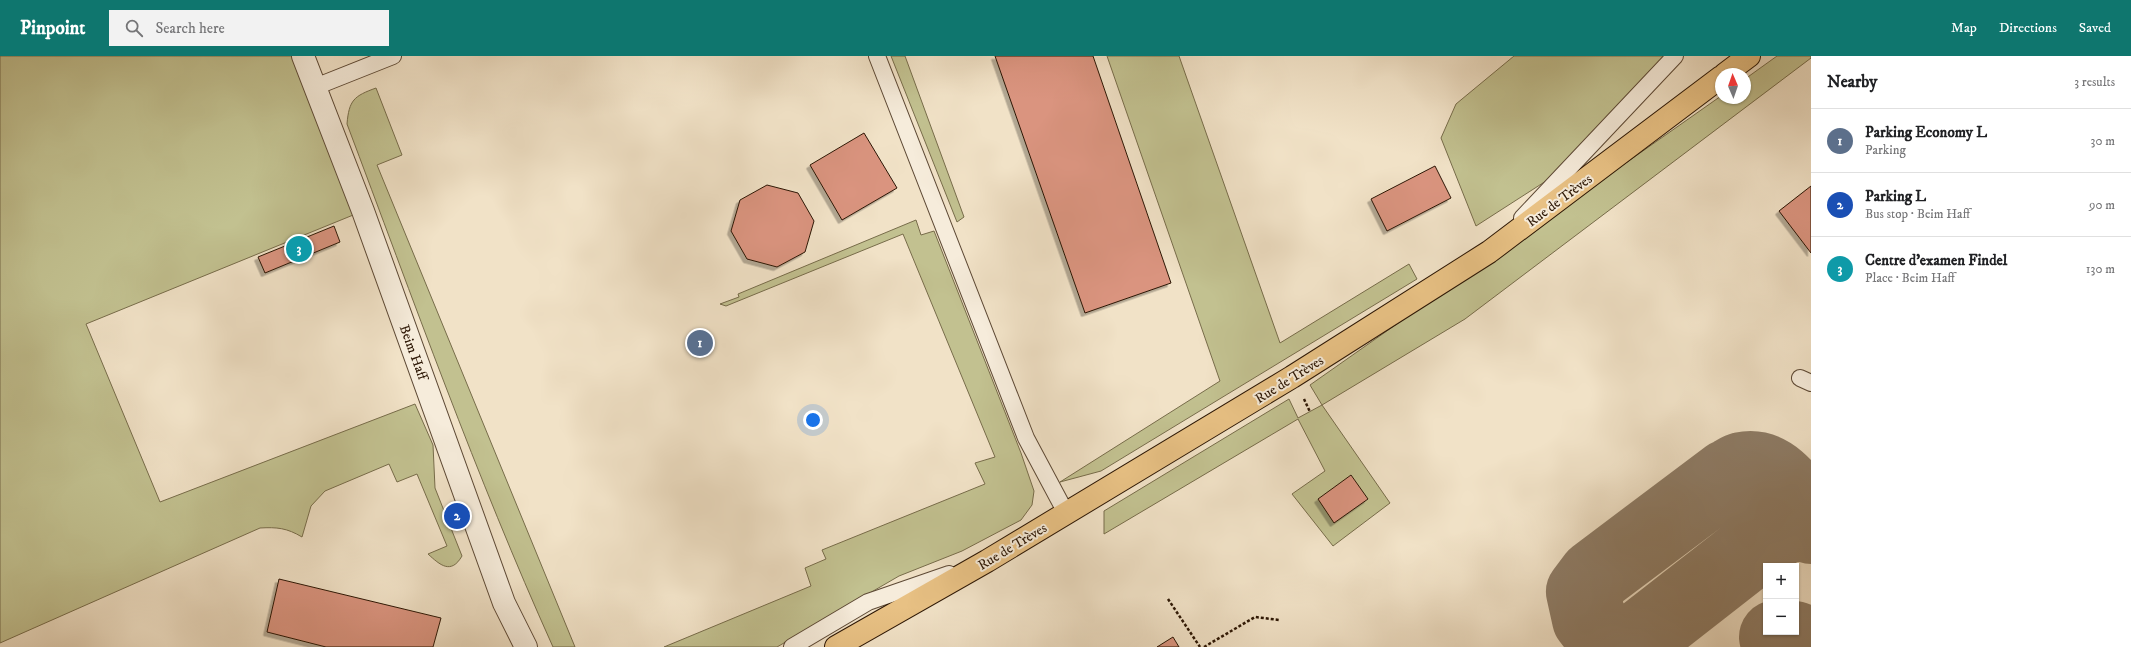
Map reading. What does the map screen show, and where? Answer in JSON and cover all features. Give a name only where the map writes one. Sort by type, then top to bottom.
[{"type":"main road","points":[[1733,68],[1749,56]]},
{"type":"main road","name":"Rue de Trèves","points":[[836,647],[987,561],[1292,378],[1489,252],[1715,82]]},
{"type":"street","name":"Beim Haff","points":[[303,56],[363,211],[504,603],[526,647]]},
{"type":"lane","points":[[315,87],[393,56]]},
{"type":"lane","points":[[877,56],[1026,438],[1066,513]]},
{"type":"lane","points":[[1489,252],[1675,56]]},
{"type":"lane","points":[[792,647],[868,602],[987,561]]},
{"type":"path","points":[[1168,599],[1200,647]]},
{"type":"path","points":[[1204,647],[1255,617],[1279,620]]},
{"type":"shaded area","points":[[0,56],[303,56],[363,211],[86,324],[160,502],[415,404],[433,445],[435,488],[462,556],[458,562],[450,567],[445,566],[437,562],[428,554],[447,546],[417,474],[397,482],[389,464],[325,491],[311,506],[302,537],[282,529],[260,528],[0,643]]},
{"type":"shaded area","points":[[891,56],[905,56],[964,217],[957,222]]},
{"type":"shaded area","points":[[1107,56],[1179,56],[1280,343],[1409,264],[1417,279],[1101,471],[1060,482],[1220,381]]},
{"type":"shaded area","points":[[1514,56],[1675,56],[1574,163],[1476,226],[1441,138],[1456,104]]},
{"type":"shaded area","points":[[1777,56],[1811,56],[1811,58],[1751,103],[1751,75]]},
{"type":"shaded area","points":[[376,88],[402,155],[377,165],[575,647],[553,647],[525,583],[471,453],[347,124],[349,109],[354,100],[362,94]]},
{"type":"shaded area","points":[[1715,100],[1715,104],[1750,104],[1465,319],[1322,405],[1310,385]]},
{"type":"shaded area","points":[[916,220],[921,235],[934,231],[1021,453],[1034,491],[1032,505],[1021,520],[962,551],[899,576],[777,647],[664,647],[811,586],[805,568],[826,559],[822,550],[985,484],[975,463],[995,457],[903,234],[726,306],[720,304],[739,297],[738,294]]},
{"type":"shaded area","points":[[1289,399],[1298,418],[1322,405],[1390,503],[1333,546],[1292,494],[1325,471],[1298,419],[1104,534],[1104,511]]},
{"type":"building","points":[[995,56],[1093,56],[1171,283],[1085,313]]},
{"type":"building","points":[[864,133],[897,188],[842,220],[810,165]]},
{"type":"building","points":[[1435,166],[1451,198],[1387,231],[1371,199]]},
{"type":"building","points":[[767,185],[798,193],[814,221],[805,252],[777,267],[747,259],[731,231],[740,200]]},
{"type":"building","points":[[1811,186],[1811,253],[1779,211]]},
{"type":"building","points":[[334,226],[340,242],[265,273],[258,257]]},
{"type":"building","points":[[1351,475],[1368,499],[1334,523],[1318,499]]},
{"type":"building","points":[[279,579],[441,618],[433,647],[326,647],[267,632]]},
{"type":"building","points":[[1173,637],[1179,647],[1157,647]]},
{"type":"taxiway","points":[[1611,647],[1589,619],[1583,592],[1595,576],[1728,476],[1742,469],[1754,468],[1764,471],[1783,484],[1811,520]]},
{"type":"taxiway","points":[[1633,647],[1637,640],[1778,530],[1794,525],[1811,527]]},
{"type":"taxiway","points":[[1776,637],[1794,638],[1809,647]]},
{"type":"place","name":"Centre d'examen Findel","points":[[299,249]]},
{"type":"place","name":"Parking Economy L","points":[[700,343]]},
{"type":"place","name":"Parking L","points":[[457,516]]}]
